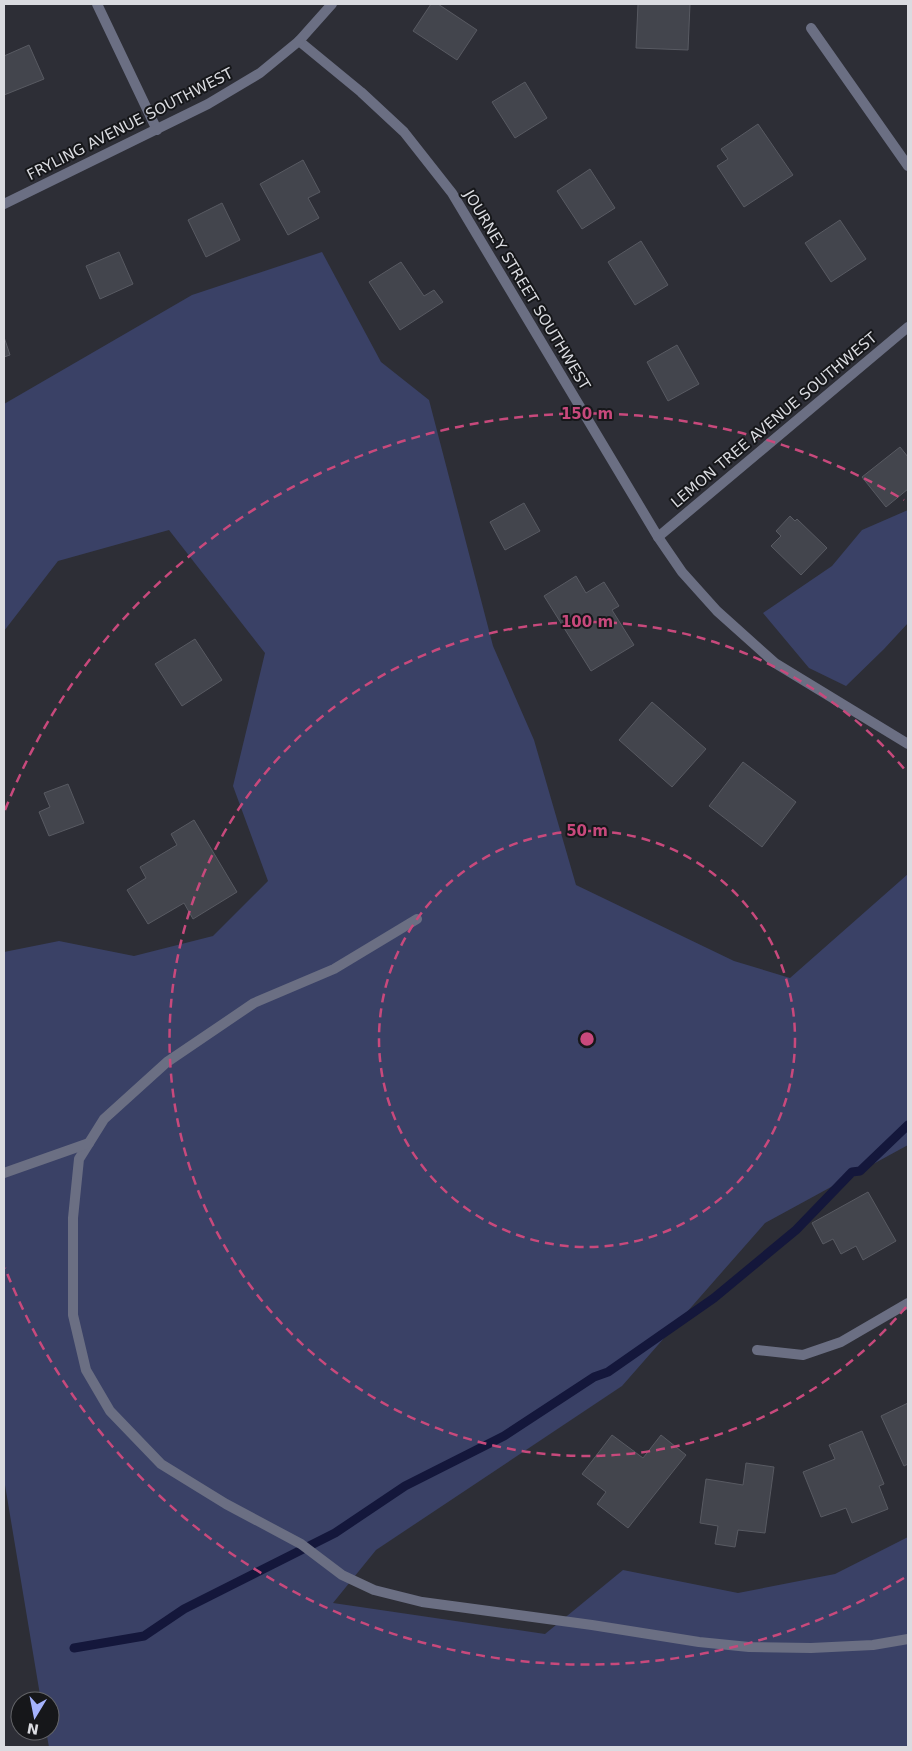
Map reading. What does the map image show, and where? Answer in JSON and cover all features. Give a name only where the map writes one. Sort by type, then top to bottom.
[{"type":"street","points":[[97,4],[157,130]]},
{"type":"street","name":"FRYLING AVENUE SOUTHWEST","points":[[4,204],[157,130],[208,104],[260,74],[299,41],[332,4]]},
{"type":"street","points":[[811,28],[908,166]]},
{"type":"street","name":"JOURNEY STREET SOUTHWEST","points":[[299,41],[404,132],[452,193],[658,537],[682,572],[717,611],[775,663],[908,744]]},
{"type":"street","name":"LEMON TREE AVENUE SOUTHWEST","points":[[658,537],[908,327]]},
{"type":"street","points":[[417,918],[334,969],[254,1003],[167,1062],[104,1119],[79,1159],[73,1218],[73,1315],[86,1370],[110,1411],[161,1464],[226,1504],[300,1544],[342,1575],[374,1590],[422,1602],[592,1624],[698,1642],[811,1648],[873,1644],[908,1639]]},
{"type":"street","points":[[4,1174],[89,1143]]},
{"type":"street","points":[[757,1350],[803,1355],[841,1342],[908,1303]]},
{"type":"shaded area","points":[[322,252],[381,362],[429,400],[493,646],[534,740],[576,885],[734,961],[790,978],[908,874],[908,1145],[765,1223],[622,1386],[376,1550],[333,1603],[545,1634],[623,1570],[738,1593],[835,1574],[908,1537],[908,1747],[49,1747],[48,1741],[60,1741],[60,1691],[39,1691],[4,1479],[4,952],[59,941],[134,956],[213,936],[268,881],[233,786],[265,653],[169,530],[58,561],[4,631],[4,404],[192,295]]},
{"type":"shaded area","points":[[908,510],[908,623],[846,686],[809,668],[763,613],[832,566],[862,530]]},
{"type":"building","points":[[431,4],[438,4],[477,30],[457,60],[413,31]]},
{"type":"building","points":[[638,4],[690,4],[688,50],[636,48]]},
{"type":"building","points":[[29,45],[44,79],[4,95],[4,56]]},
{"type":"building","points":[[525,82],[547,118],[515,138],[492,102]]},
{"type":"building","points":[[758,124],[793,175],[744,207],[717,166],[728,159],[721,149]]},
{"type":"building","points":[[303,160],[320,192],[308,198],[319,218],[288,235],[260,184]]},
{"type":"building","points":[[590,169],[615,208],[582,229],[557,191]]},
{"type":"building","points":[[222,203],[240,240],[206,257],[188,220]]},
{"type":"building","points":[[840,220],[866,259],[831,282],[805,243]]},
{"type":"building","points":[[641,241],[668,285],[635,305],[608,262]]},
{"type":"building","points":[[119,252],[133,284],[100,299],[86,266]]},
{"type":"building","points":[[401,262],[424,296],[434,290],[443,302],[400,330],[369,282]]},
{"type":"building","points":[[4,337],[10,355],[4,357]]},
{"type":"building","points":[[677,345],[699,384],[668,401],[647,362]]},
{"type":"building","points":[[900,447],[908,457],[908,489],[886,507],[862,477]]},
{"type":"building","points":[[524,503],[540,531],[505,550],[490,522]]},
{"type":"building","points":[[790,516],[795,521],[797,519],[827,548],[801,575],[771,546],[781,536],[776,531]]},
{"type":"building","points":[[576,576],[586,593],[604,582],[619,606],[612,610],[634,645],[591,671],[544,596]]},
{"type":"building","points":[[195,639],[222,680],[182,706],[155,664]]},
{"type":"building","points":[[652,702],[706,749],[672,787],[619,740]]},
{"type":"building","points":[[743,762],[796,802],[762,847],[709,806]]},
{"type":"building","points":[[68,784],[84,823],[49,836],[39,812],[50,807],[44,793]]},
{"type":"building","points":[[194,820],[237,892],[193,919],[184,903],[148,924],[127,890],[146,878],[140,867],[177,845],[171,834]]},
{"type":"building","points":[[868,1192],[896,1241],[863,1260],[856,1246],[841,1254],[833,1239],[823,1244],[812,1223]]},
{"type":"building","points":[[908,1403],[908,1464],[904,1466],[881,1416]]},
{"type":"building","points":[[862,1431],[884,1484],[879,1486],[888,1509],[852,1523],[846,1508],[821,1517],[803,1472],[835,1459],[829,1445]]},
{"type":"building","points":[[612,1435],[643,1458],[661,1435],[686,1455],[628,1528],[597,1504],[606,1492],[582,1474]]},
{"type":"building","points":[[746,1463],[774,1467],[765,1533],[738,1530],[735,1547],[715,1544],[718,1526],[700,1523],[706,1479],[743,1485]]},
{"type":"waterway","points":[[74,1648],[144,1636],[184,1609],[335,1533],[405,1486],[504,1436],[594,1377],[608,1372],[714,1298],[796,1230],[852,1172],[860,1171],[908,1125]]}]
